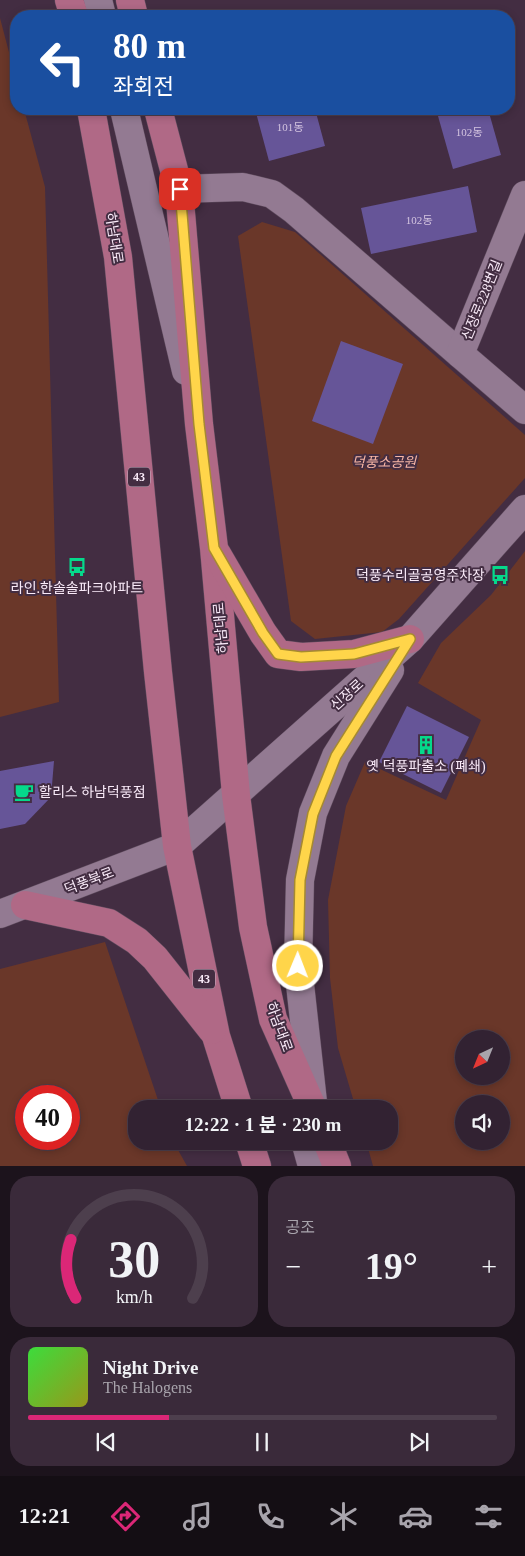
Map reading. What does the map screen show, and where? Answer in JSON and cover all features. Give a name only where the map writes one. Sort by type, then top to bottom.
[{"type":"main road","name":"하남대로","points":[[92,115],[118,257],[156,652],[177,846],[216,1036],[236,1100]]},
{"type":"main road","name":"하남대로","points":[[160,115],[180,189],[199,424],[214,548],[236,795],[253,927],[273,1019],[310,1100]]},
{"type":"main road","points":[[214,548],[263,633],[278,654],[301,657],[354,654],[410,639]]},
{"type":"main road","points":[[12,910],[109,923],[137,941],[155,958],[216,1036]]},
{"type":"main road","points":[[252,1150],[257,1166]]},
{"type":"main road","points":[[331,1150],[337,1166]]},
{"type":"street","points":[[125,115],[199,424]]},
{"type":"street","points":[[180,189],[243,187],[272,194],[294,210],[460,354]]},
{"type":"street","name":"신장로228번길","points":[[525,195],[460,354],[525,410]]},
{"type":"street","name":"신장로","points":[[177,846],[410,639],[525,509]]},
{"type":"street","points":[[313,1100],[298,966],[300,880],[313,814],[336,756],[410,639]]},
{"type":"street","name":"덕풍북로","points":[[12,910],[177,846]]},
{"type":"street","points":[[273,1019],[295,1100]]},
{"type":"street","points":[[308,1150],[312,1166]]},
{"type":"green space","points":[[0,18],[10,56],[10,115],[26,115],[45,187],[59,702],[0,717]]},
{"type":"green space","name":"덕풍소공원","points":[[262,222],[295,232],[525,435],[525,478],[399,619],[382,632],[315,639],[291,621],[238,236]]},
{"type":"green space","points":[[525,551],[525,1166],[373,1166],[369,1150],[398,1150],[398,1100],[353,1100],[338,1048],[330,978],[328,900],[346,806],[365,762],[446,800],[481,720],[418,683],[441,643],[491,595]]},
{"type":"green space","points":[[105,942],[158,1100],[128,1100],[128,1150],[178,1150],[187,1166],[0,1166],[0,969]]},
{"type":"building","points":[[257,115],[317,115],[325,146],[269,161]]},
{"type":"building","points":[[438,115],[490,115],[501,155],[453,169]]},
{"type":"building","points":[[468,186],[477,232],[371,254],[361,208]]},
{"type":"building","points":[[341,341],[403,364],[373,444],[312,421]]},
{"type":"building","name":"옛 덕풍파출소 (폐쇄)","points":[[407,706],[469,737],[441,793],[379,762]]},
{"type":"building","points":[[54,761],[51,797],[25,824],[0,829],[0,771]]},
{"type":"place","name":"라인.한솔솔파크아파트","points":[[77,567]]},
{"type":"place","name":"덕풍수리골공영주차장","points":[[500,575]]},
{"type":"place","name":"옛 덕풍파출소 (폐쇄)","points":[[426,745]]},
{"type":"place","name":"할리스 하남덕풍점","points":[[24,792]]},
{"type":"route","points":[[180,189],[199,424],[214,548],[263,633],[278,654],[301,657],[354,654],[410,639],[336,756],[313,814],[300,880],[298,966]]}]
